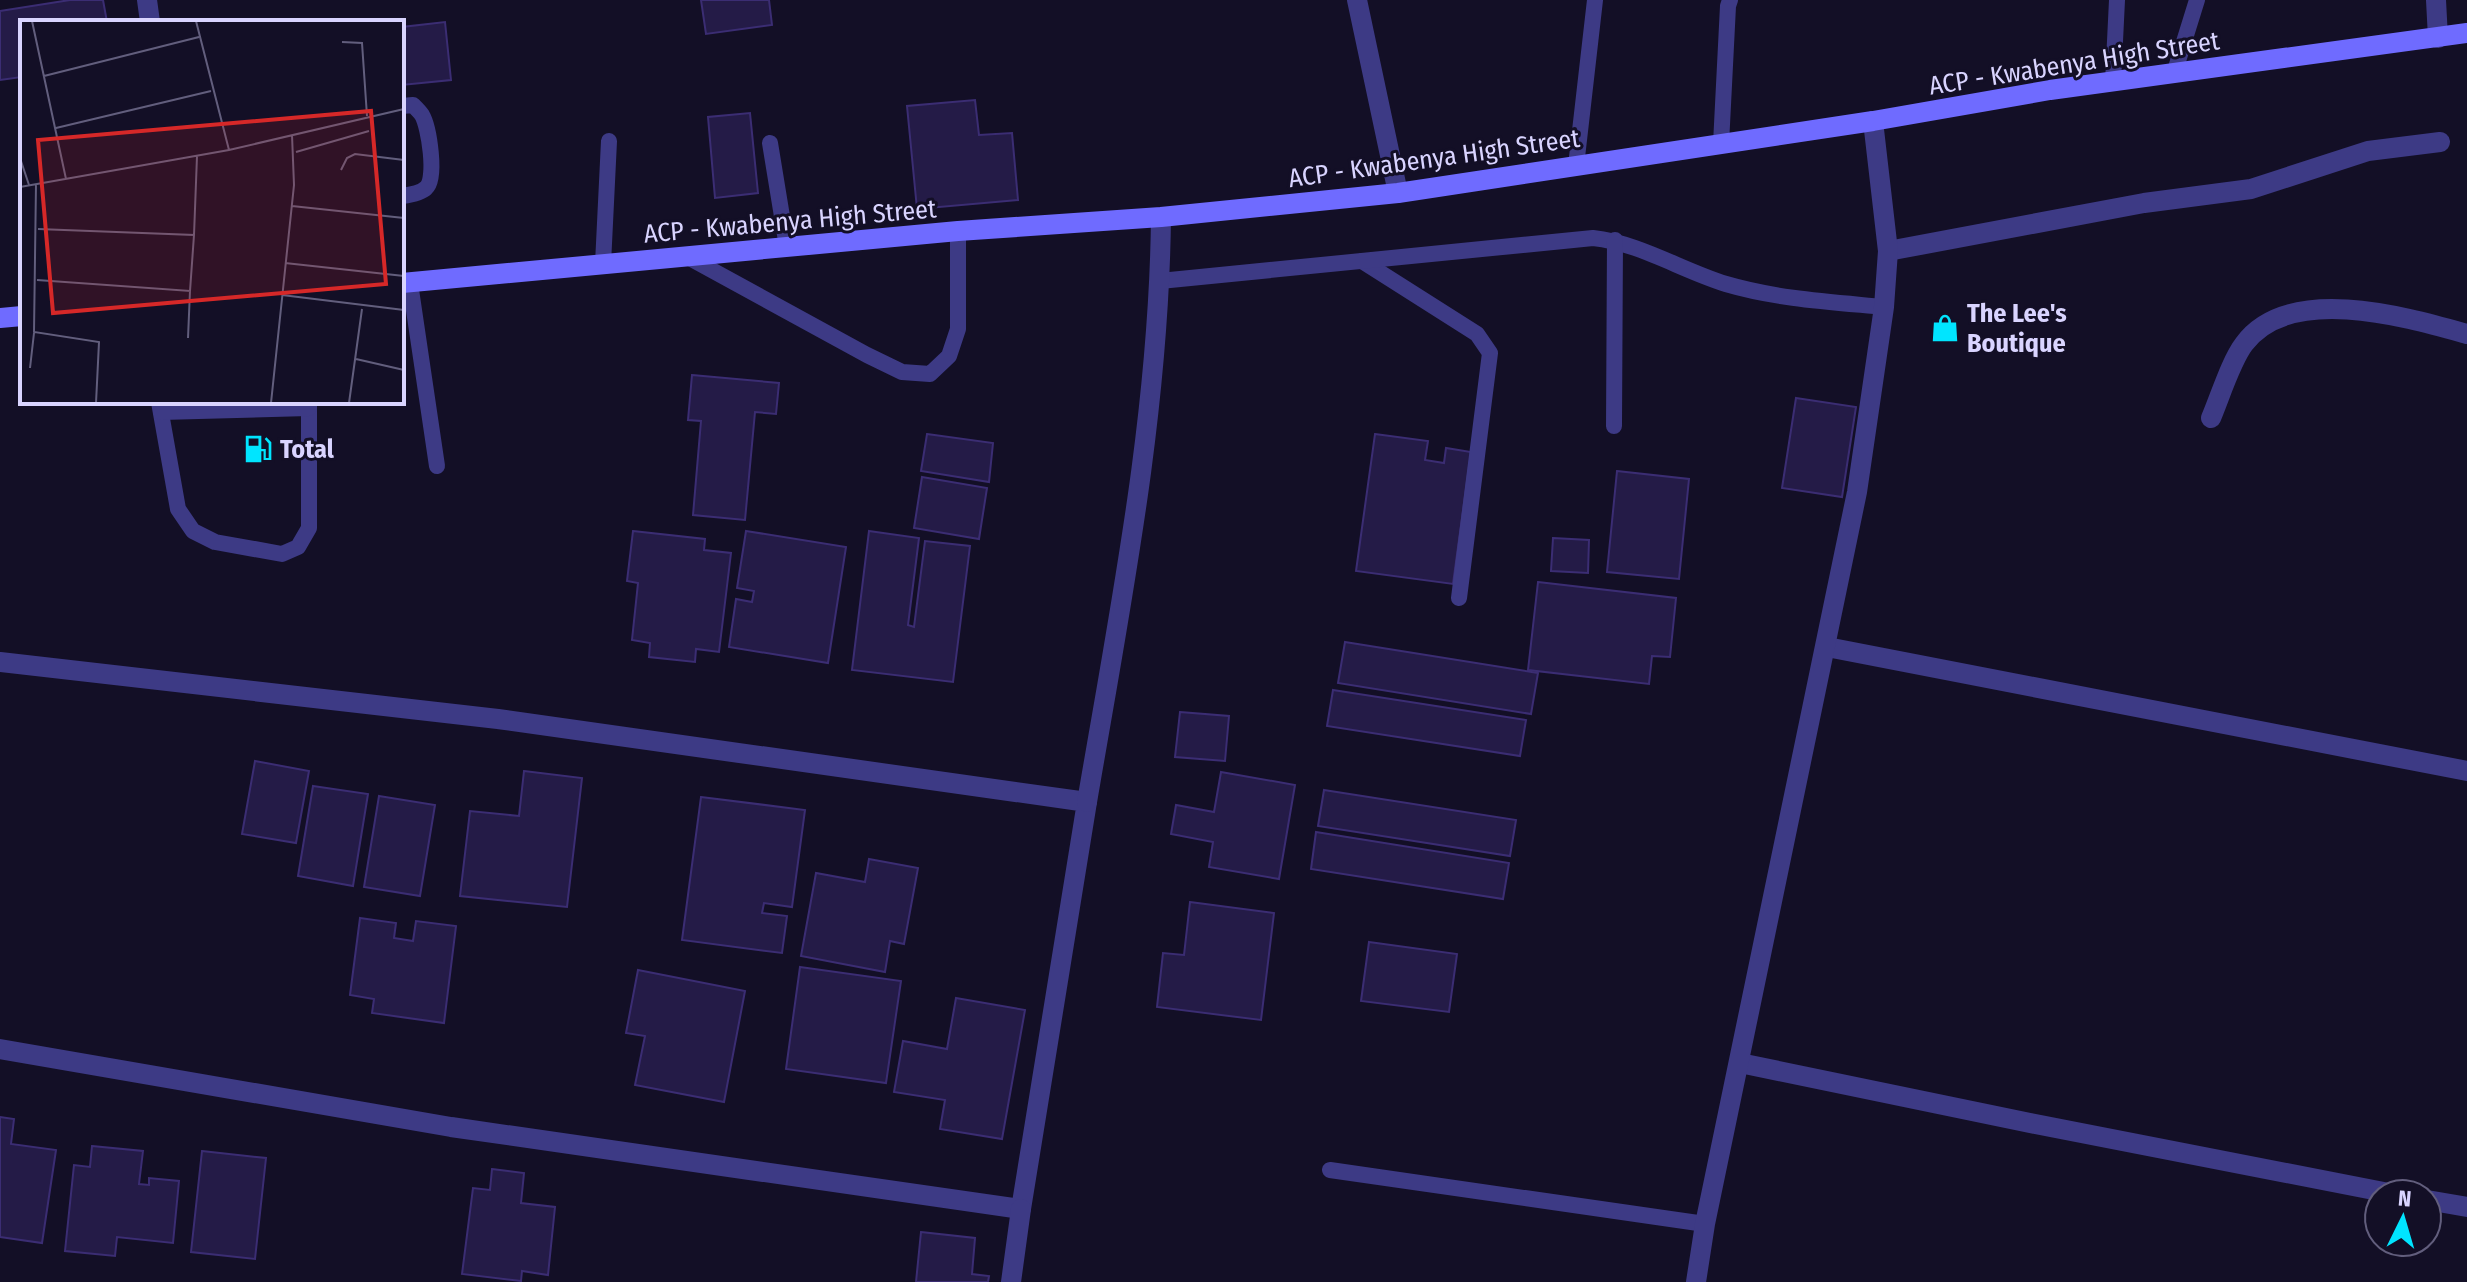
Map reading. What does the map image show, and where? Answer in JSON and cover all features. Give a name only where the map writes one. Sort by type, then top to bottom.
[{"type":"main road","name":"ACP - Kwabenya High Street","points":[[406,283],[958,231],[1161,217],[1398,193],[2113,82],[2467,33]]},
{"type":"main road","points":[[0,318],[20,316]]},
{"type":"street","points":[[147,0],[150,20]]},
{"type":"street","points":[[1357,0],[1398,193]]},
{"type":"street","points":[[2436,0],[2438,38]]},
{"type":"street","points":[[1696,1282],[1705,1224],[1857,492],[1884,307],[1888,251],[1873,121]]},
{"type":"street","points":[[1888,251],[2144,203],[2251,189],[2368,151],[2440,142]]},
{"type":"street","points":[[1011,1282],[1143,468],[1160,281],[1161,217]]},
{"type":"street","points":[[2211,418],[2242,346],[2259,327],[2281,315],[2325,310],[2373,312],[2467,334]]},
{"type":"street","points":[[1827,647],[2467,771]]},
{"type":"street","points":[[0,662],[498,719],[1087,802]]},
{"type":"street","points":[[0,1049],[451,1127],[1021,1209]]},
{"type":"street","points":[[1740,1063],[2363,1188]]},
{"type":"street","points":[[2443,1203],[2467,1207]]},
{"type":"lane","points":[[1576,166],[1595,0]]},
{"type":"lane","points":[[1721,144],[1730,0]]},
{"type":"lane","points":[[2113,82],[2117,0]]},
{"type":"lane","points":[[2174,74],[2197,0]]},
{"type":"lane","points":[[404,106],[413,105],[421,113],[433,176],[426,188],[404,196]]},
{"type":"lane","points":[[603,264],[609,141]]},
{"type":"lane","points":[[770,143],[787,247]]},
{"type":"lane","points":[[686,256],[902,372],[930,374],[949,356],[958,329],[958,231]]},
{"type":"lane","points":[[1160,281],[1593,238],[1615,240],[1726,284],[1803,300],[1884,307]]},
{"type":"lane","points":[[1614,426],[1615,240]]},
{"type":"lane","points":[[1362,261],[1477,334],[1490,353],[1459,598]]},
{"type":"lane","points":[[406,283],[437,466]]},
{"type":"lane","points":[[309,405],[309,528],[298,547],[282,554],[215,542],[193,531],[178,509],[160,407],[309,405]]},
{"type":"lane","points":[[1330,1170],[1705,1224]]},
{"type":"building","points":[[70,0],[103,0],[107,20],[20,20],[20,77],[0,80],[0,11]]},
{"type":"building","points":[[701,0],[769,0],[772,25],[706,34]]},
{"type":"building","points":[[445,22],[451,80],[404,85],[404,27]]},
{"type":"building","points":[[975,100],[979,135],[1012,133],[1018,200],[917,209],[907,106]]},
{"type":"building","points":[[750,113],[758,193],[715,198],[708,117]]},
{"type":"building","points":[[692,375],[779,383],[776,414],[755,412],[745,520],[693,515],[701,421],[688,420]]},
{"type":"building","points":[[1796,398],[1856,407],[1842,497],[1782,488]]},
{"type":"building","points":[[927,434],[993,443],[989,482],[921,471]]},
{"type":"building","points":[[1375,434],[1428,441],[1425,460],[1444,463],[1446,448],[1471,452],[1453,584],[1356,571]]},
{"type":"building","points":[[1617,471],[1689,479],[1679,579],[1607,572]]},
{"type":"building","points":[[922,477],[987,488],[979,539],[914,528]]},
{"type":"building","points":[[633,531],[705,539],[704,550],[731,553],[719,652],[696,649],[695,662],[649,657],[650,643],[632,640],[638,583],[627,581]]},
{"type":"building","points":[[746,531],[846,547],[828,663],[729,647],[736,599],[752,602],[754,591],[737,588]]},
{"type":"building","points":[[869,531],[919,538],[908,625],[914,627],[925,541],[970,546],[953,682],[852,670]]},
{"type":"building","points":[[1553,538],[1589,540],[1588,573],[1551,571]]},
{"type":"building","points":[[1538,582],[1676,598],[1670,657],[1652,656],[1649,684],[1528,670]]},
{"type":"building","points":[[1345,642],[1538,673],[1531,714],[1338,683]]},
{"type":"building","points":[[1333,690],[1526,720],[1520,756],[1327,726]]},
{"type":"building","points":[[1180,712],[1229,716],[1225,761],[1175,757]]},
{"type":"building","points":[[255,761],[309,771],[296,843],[242,834]]},
{"type":"building","points":[[524,771],[582,778],[567,907],[460,896],[470,811],[519,816]]},
{"type":"building","points":[[1221,772],[1295,785],[1279,879],[1209,867],[1213,842],[1171,834],[1176,805],[1214,812]]},
{"type":"building","points":[[313,786],[368,794],[353,886],[298,876]]},
{"type":"building","points":[[1324,790],[1516,820],[1510,856],[1318,826]]},
{"type":"building","points":[[379,796],[435,805],[420,896],[364,887]]},
{"type":"building","points":[[701,797],[805,810],[792,907],[764,903],[762,913],[787,916],[782,953],[682,940]]},
{"type":"building","points":[[1316,832],[1509,863],[1503,899],[1311,869]]},
{"type":"building","points":[[869,859],[918,868],[904,944],[890,941],[885,972],[801,956],[816,873],[865,882]]},
{"type":"building","points":[[1190,902],[1274,913],[1261,1020],[1157,1007],[1163,953],[1184,955]]},
{"type":"building","points":[[360,918],[396,923],[394,938],[413,941],[416,921],[456,926],[444,1023],[372,1013],[374,999],[350,995]]},
{"type":"building","points":[[1369,942],[1457,954],[1449,1012],[1361,1001]]},
{"type":"building","points":[[800,967],[901,981],[886,1083],[786,1069]]},
{"type":"building","points":[[638,970],[745,991],[724,1102],[635,1085],[645,1036],[626,1033]]},
{"type":"building","points":[[956,998],[1025,1010],[1002,1139],[940,1129],[945,1100],[894,1092],[903,1041],[947,1049]]},
{"type":"building","points":[[0,1117],[14,1119],[11,1144],[56,1150],[42,1243],[0,1237]]},
{"type":"building","points":[[92,1146],[143,1151],[139,1184],[149,1185],[149,1178],[179,1181],[173,1243],[117,1237],[115,1256],[65,1251],[74,1165],[90,1167]]},
{"type":"building","points":[[202,1151],[266,1158],[255,1259],[191,1252]]},
{"type":"building","points":[[492,1169],[524,1173],[521,1203],[555,1207],[548,1275],[522,1271],[521,1281],[462,1274],[473,1188],[490,1190]]},
{"type":"building","points":[[921,1232],[975,1238],[972,1274],[989,1276],[988,1282],[916,1282]]},
{"type":"place","name":"The Lee's Boutique","points":[[1945,328]]},
{"type":"place","name":"Total","points":[[258,449]]}]
